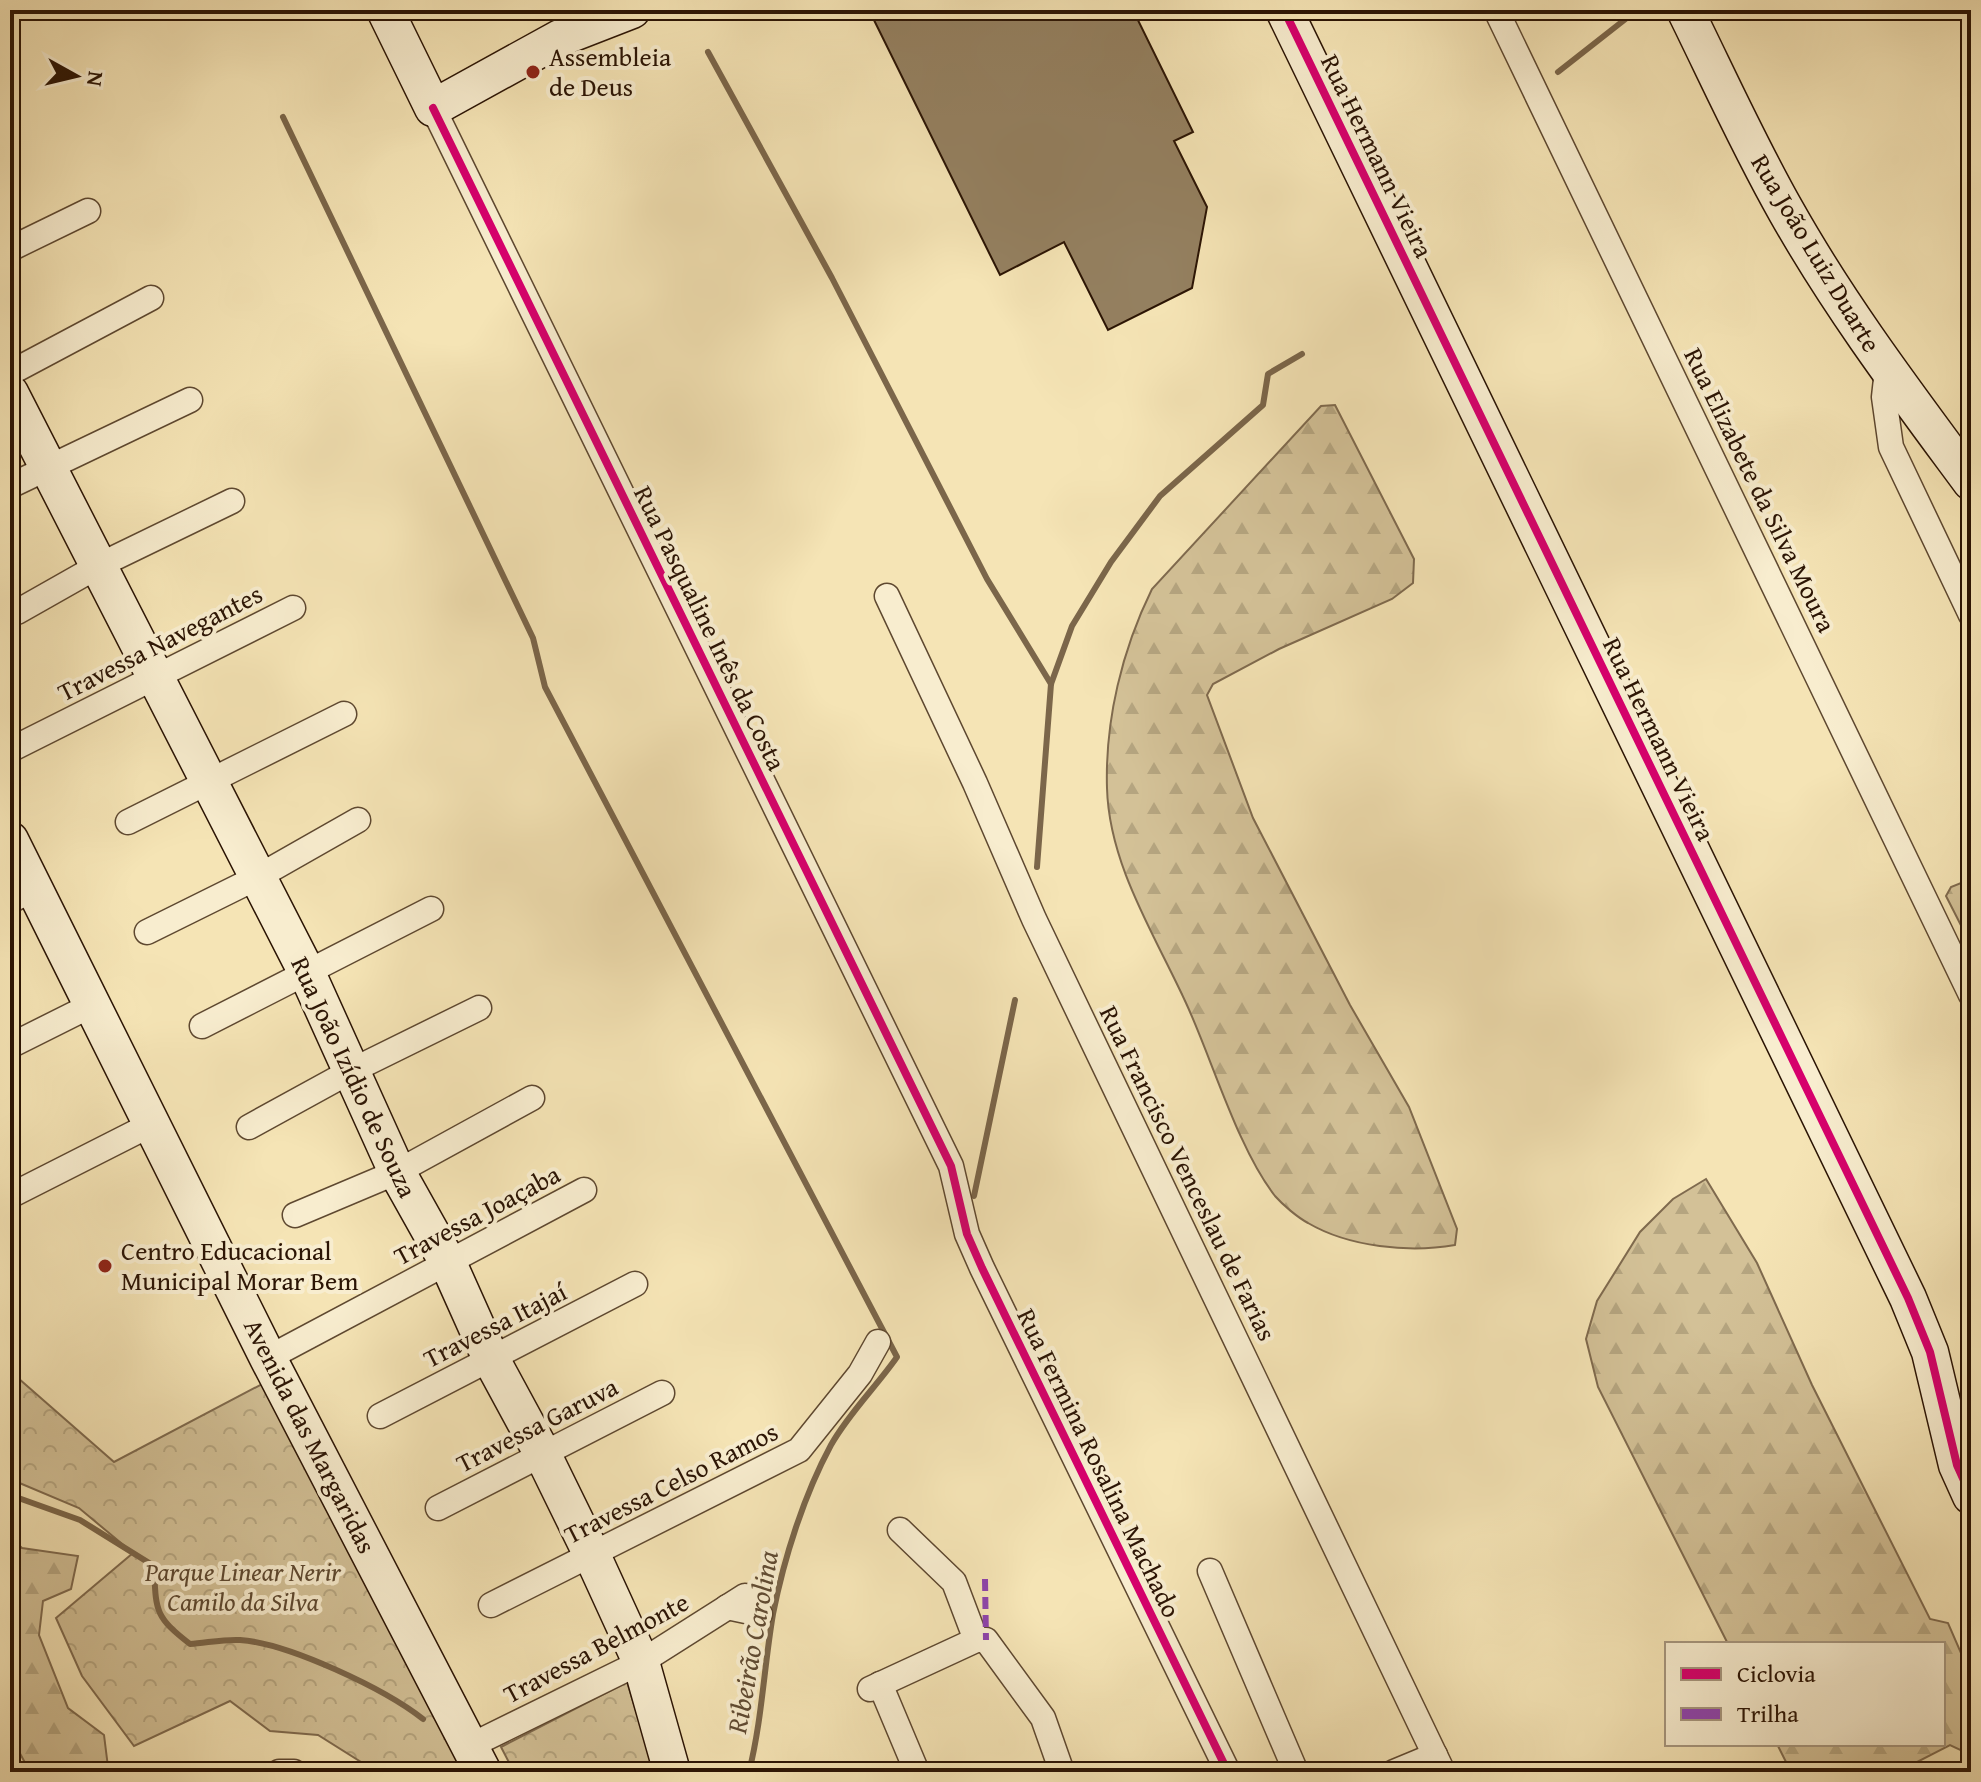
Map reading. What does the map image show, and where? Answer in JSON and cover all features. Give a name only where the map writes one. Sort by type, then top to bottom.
[{"type":"street","name":"Rua Pasqualine Inês da Costa","points":[[385,10],[951,1166]]},
{"type":"street","points":[[433,108],[560,38],[632,10]]},
{"type":"street","name":"Rua Hermann Vieira","points":[[1284,10],[1908,1298],[1930,1352],[1957,1465],[1971,1496]]},
{"type":"street","name":"Rua Elizabete da Silva Moura","points":[[1496,10],[1971,995]]},
{"type":"street","name":"Rua João Luiz Duarte","points":[[1685,10],[1785,210],[1887,370],[1971,482]]},
{"type":"street","points":[[10,249],[88,211]]},
{"type":"street","points":[[10,373],[151,298]]},
{"type":"street","points":[[1887,370],[1884,397],[1891,447],[1971,615]]},
{"type":"street","name":"Rua João Izídio de Souza","points":[[10,393],[307,973],[397,1172],[448,1263],[491,1359],[592,1555],[641,1662],[672,1772]]},
{"type":"street","points":[[10,486],[190,400]]},
{"type":"street","points":[[17,612],[100,565],[232,501]]},
{"type":"street","name":"Rua Francisco Venceslau de Farias","points":[[887,596],[975,783],[1034,919],[1439,1764]]},
{"type":"street","name":"Travessa Navegantes","points":[[10,750],[293,608]]},
{"type":"street","points":[[128,822],[344,714]]},
{"type":"street","points":[[147,932],[256,878],[358,820]]},
{"type":"street","name":"Avenida das Margaridas","points":[[10,840],[22,895],[92,1005],[268,1358],[478,1759]]},
{"type":"street","points":[[202,1026],[431,909]]},
{"type":"street","points":[[10,1046],[92,1005]]},
{"type":"street","points":[[249,1127],[351,1071],[479,1008]]},
{"type":"street","points":[[295,1215],[397,1172],[532,1098]]},
{"type":"street","points":[[10,1196],[152,1124]]},
{"type":"street","name":"Rua Fermina Rosalina Machado","points":[[951,1166],[960,1211],[977,1257],[1228,1772]]},
{"type":"street","name":"Travessa Joaçaba","points":[[268,1358],[584,1190]]},
{"type":"street","name":"Travessa Itajaí","points":[[380,1416],[635,1284]]},
{"type":"street","name":"Travessa Celso Ramos","points":[[491,1605],[799,1450],[860,1374],[878,1342]]},
{"type":"street","name":"Travessa Garuva","points":[[438,1508],[662,1393]]},
{"type":"street","points":[[900,1530],[954,1582],[976,1640]]},
{"type":"street","points":[[1210,1571],[1296,1772]]},
{"type":"street","name":"Travessa Belmonte","points":[[478,1759],[641,1662],[744,1606]]},
{"type":"street","points":[[917,1772],[875,1687],[976,1640],[986,1640],[994,1647],[1013,1682],[1043,1718],[1062,1772]]},
{"type":"street","points":[[1394,1772],[1439,1764]]},
{"type":"street","points":[[279,1772],[294,1772]]},
{"type":"green space","points":[[1335,405],[1414,559],[1413,583],[1392,599],[1279,649],[1213,684],[1207,695],[1253,818],[1350,1005],[1409,1107],[1457,1229],[1455,1245],[1399,1248],[1360,1243],[1324,1231],[1304,1220],[1275,1196],[1237,1129],[1186,1003],[1136,899],[1116,845],[1110,817],[1107,762],[1112,711],[1132,636],[1152,589],[1321,406]]},
{"type":"green space","points":[[1971,879],[1971,945],[1946,896],[1951,887]]},
{"type":"green space","points":[[1706,1179],[1757,1263],[1812,1385],[1930,1619],[1948,1623],[1971,1676],[1971,1755],[1950,1745],[1913,1764],[1907,1772],[1791,1772],[1778,1746],[1945,1746],[1945,1642],[1727,1642],[1598,1387],[1586,1339],[1597,1301],[1640,1232],[1673,1199]]},
{"type":"green space","name":"Parque Linear Nerir Camilo da Silva","points":[[10,1371],[114,1462],[264,1383],[470,1772],[377,1772],[318,1735],[270,1731],[230,1701],[134,1746],[82,1676],[56,1618],[133,1553],[79,1508],[10,1479]]},
{"type":"green space","points":[[10,1537],[22,1548],[78,1556],[71,1589],[43,1601],[39,1635],[68,1708],[104,1735],[108,1767],[94,1772],[30,1772],[10,1735]]},
{"type":"green space","points":[[627,1682],[655,1772],[514,1772],[501,1747]]},
{"type":"building","points":[[869,10],[1133,10],[1193,132],[1174,141],[1207,207],[1192,288],[1108,330],[1064,242],[1000,275]]},
{"type":"waterway","name":"Ribeirão Carolina","points":[[1558,72],[1637,10]]},
{"type":"waterway","points":[[708,52],[832,278],[987,579],[1051,684]]},
{"type":"waterway","points":[[283,117],[533,638],[545,687],[897,1357],[838,1433],[804,1506],[789,1549],[773,1614],[749,1772]]},
{"type":"waterway","name":"Ribeirão Carolina","points":[[1037,867],[1051,684],[1072,626],[1111,562],[1160,496],[1263,405],[1268,374],[1302,354]]},
{"type":"waterway","name":"Ribeirão Carolina","points":[[974,1196],[1015,1000]]},
{"type":"waterway","points":[[10,1495],[80,1520],[154,1566],[159,1611],[169,1626],[190,1644],[240,1640],[284,1649],[335,1669],[385,1694],[423,1719]]},
{"type":"marked path","points":[[985,1579],[986,1640]]},
{"type":"cycle path","points":[[1284,10],[1908,1298],[1930,1352],[1957,1465],[1971,1496]]},
{"type":"cycle path","points":[[433,108],[951,1166],[967,1234],[982,1268],[1228,1772]]},
{"type":"place","name":"Assembleia de Deus","points":[[533,72]]},
{"type":"place","name":"Centro Educacional Municipal Morar Bem","points":[[105,1266]]}]
